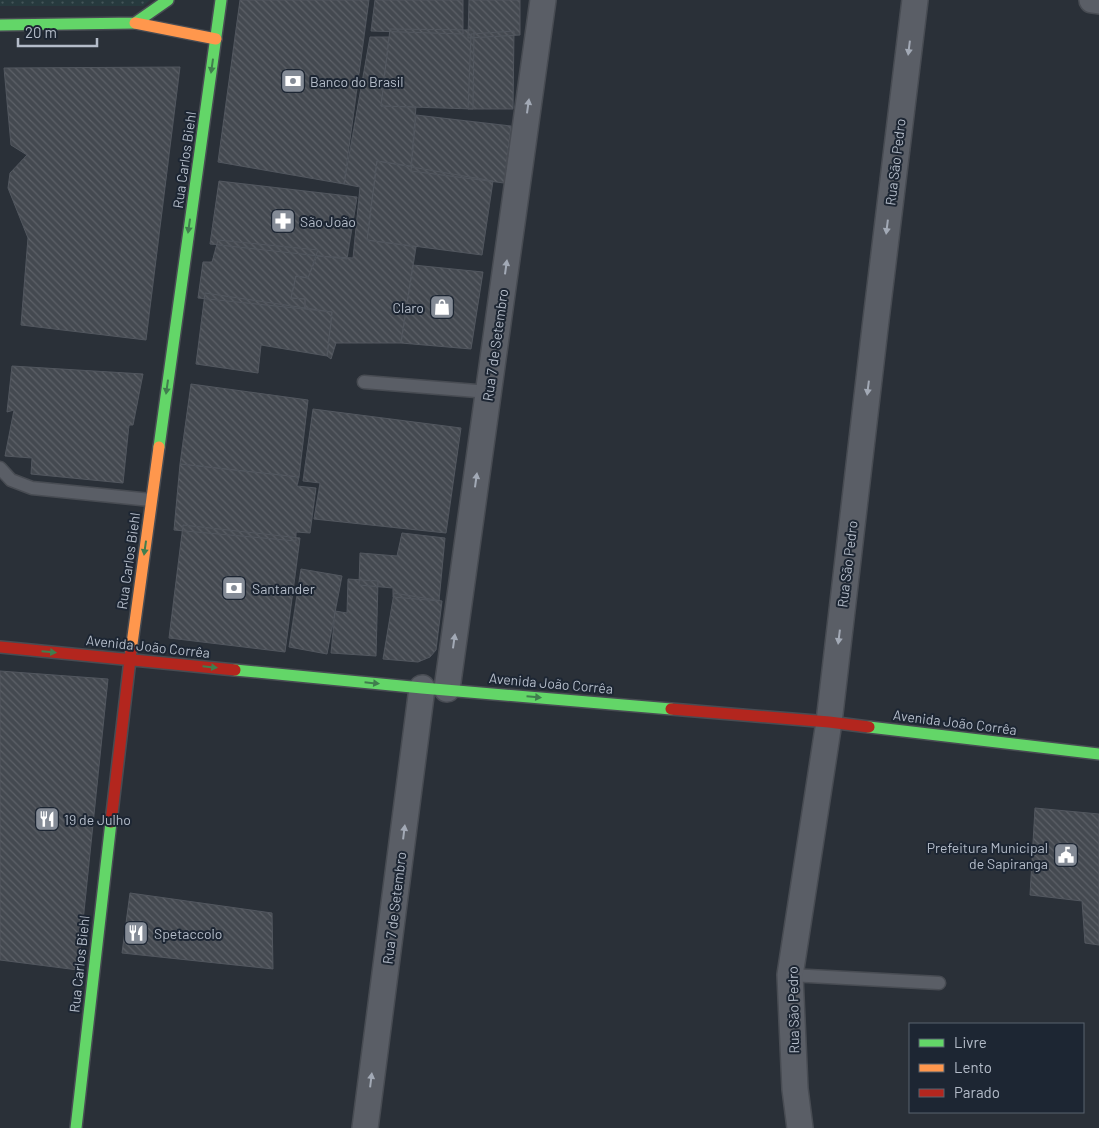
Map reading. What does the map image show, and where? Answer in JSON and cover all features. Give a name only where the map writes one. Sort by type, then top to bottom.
[{"type":"main road","points":[[135,23],[168,0]]},
{"type":"main road","name":"Rua Carlos Biehl","points":[[76,1128],[129,660],[222,0]]},
{"type":"main road","points":[[0,25],[135,23],[216,39]]},
{"type":"main road","name":"Avenida João Corrêa","points":[[0,647],[422,688],[829,722],[1099,754]]},
{"type":"street","name":"Rua 7 de Setembro","points":[[447,689],[543,0]]},
{"type":"street","name":"Rua São Pedro","points":[[800,1128],[795,1089],[790,975],[829,722],[915,0]]},
{"type":"street","points":[[1092,0],[1099,1]]},
{"type":"street","name":"Rua 7 de Setembro","points":[[365,1128],[422,688]]},
{"type":"lane","points":[[364,382],[489,392]]},
{"type":"lane","points":[[0,468],[11,480],[32,488],[151,500]]},
{"type":"lane","points":[[790,975],[939,983]]},
{"type":"green space","points":[[0,0],[150,0],[143,6],[0,6]]},
{"type":"building","name":"Banco do Brasil","points":[[240,0],[369,0],[344,184],[218,162]]},
{"type":"building","points":[[375,0],[463,0],[463,34],[371,31]]},
{"type":"building","points":[[469,0],[520,0],[520,35],[468,38]]},
{"type":"building","points":[[390,29],[474,30],[473,109],[381,106]]},
{"type":"building","points":[[514,31],[513,109],[468,109],[471,34]]},
{"type":"building","points":[[370,37],[389,37],[381,106],[416,107],[411,166],[377,161],[367,240],[416,247],[401,343],[336,343],[331,359],[327,356],[332,312],[305,309],[305,299],[291,298],[296,276],[308,278],[317,256],[353,258],[360,187],[344,184]]},
{"type":"building","points":[[180,67],[146,340],[21,325],[28,238],[8,188],[10,173],[27,155],[11,145],[4,68]]},
{"type":"building","points":[[416,115],[511,126],[504,183],[411,171]]},
{"type":"building","points":[[377,161],[493,181],[482,255],[367,240]]},
{"type":"building","name":"São João","points":[[219,181],[357,197],[347,259],[210,244]]},
{"type":"building","points":[[218,240],[318,250],[308,278],[296,276],[291,298],[305,299],[305,309],[198,298],[203,262],[212,262]]},
{"type":"building","name":"Claro","points":[[413,265],[483,272],[471,349],[401,343]]},
{"type":"building","points":[[205,293],[332,312],[327,356],[261,345],[258,373],[196,364]]},
{"type":"building","points":[[12,366],[143,374],[133,425],[129,425],[123,483],[31,474],[32,458],[5,456],[14,410],[7,412]]},
{"type":"building","points":[[191,384],[308,400],[299,477],[180,464]]},
{"type":"building","points":[[313,409],[461,428],[446,533],[314,519],[320,483],[303,481]]},
{"type":"building","points":[[180,464],[299,477],[297,486],[316,488],[310,533],[296,532],[296,541],[174,530]]},
{"type":"building","name":"Santander","points":[[183,525],[300,538],[285,652],[169,638]]},
{"type":"building","points":[[402,533],[445,538],[439,601],[393,597],[393,588],[359,585],[360,553],[397,556]]},
{"type":"building","points":[[301,569],[342,576],[327,654],[289,647]]},
{"type":"building","points":[[348,579],[378,581],[376,656],[331,653],[335,611],[347,613]]},
{"type":"building","points":[[394,593],[442,601],[436,650],[430,657],[418,662],[383,659]]},
{"type":"building","name":"19 de Julho","points":[[0,671],[108,679],[78,970],[0,960]]},
{"type":"building","name":"Prefeitura Municipal de Sapiranga","points":[[1035,808],[1099,814],[1099,945],[1085,943],[1082,901],[1030,895]]},
{"type":"building","points":[[130,893],[272,913],[273,969],[122,953]]},
{"type":"traffic: fast","points":[[0,25],[135,23],[168,0]]},
{"type":"traffic: fast","points":[[159,447],[221,0]]},
{"type":"traffic: fast","points":[[235,670],[671,709]]},
{"type":"traffic: fast","points":[[869,727],[1099,754]]},
{"type":"traffic: fast","points":[[76,1128],[111,822]]},
{"type":"traffic: slow","points":[[135,23],[216,39]]},
{"type":"traffic: slow","points":[[131,651],[159,447]]},
{"type":"traffic: jam","points":[[0,647],[235,670]]},
{"type":"traffic: jam","points":[[111,822],[131,651]]},
{"type":"traffic: jam","points":[[671,709],[869,727]]},
{"type":"place","name":"Banco do Brasil","points":[[293,81]]},
{"type":"place","name":"São João","points":[[283,221]]},
{"type":"place","name":"Claro","points":[[442,307]]},
{"type":"place","name":"Santander","points":[[234,588]]},
{"type":"place","name":"19 de Julho","points":[[47,819]]},
{"type":"place","name":"Prefeitura Municipal de Sapiranga","points":[[1066,855]]},
{"type":"place","name":"Spetaccolo","points":[[136,933]]}]
